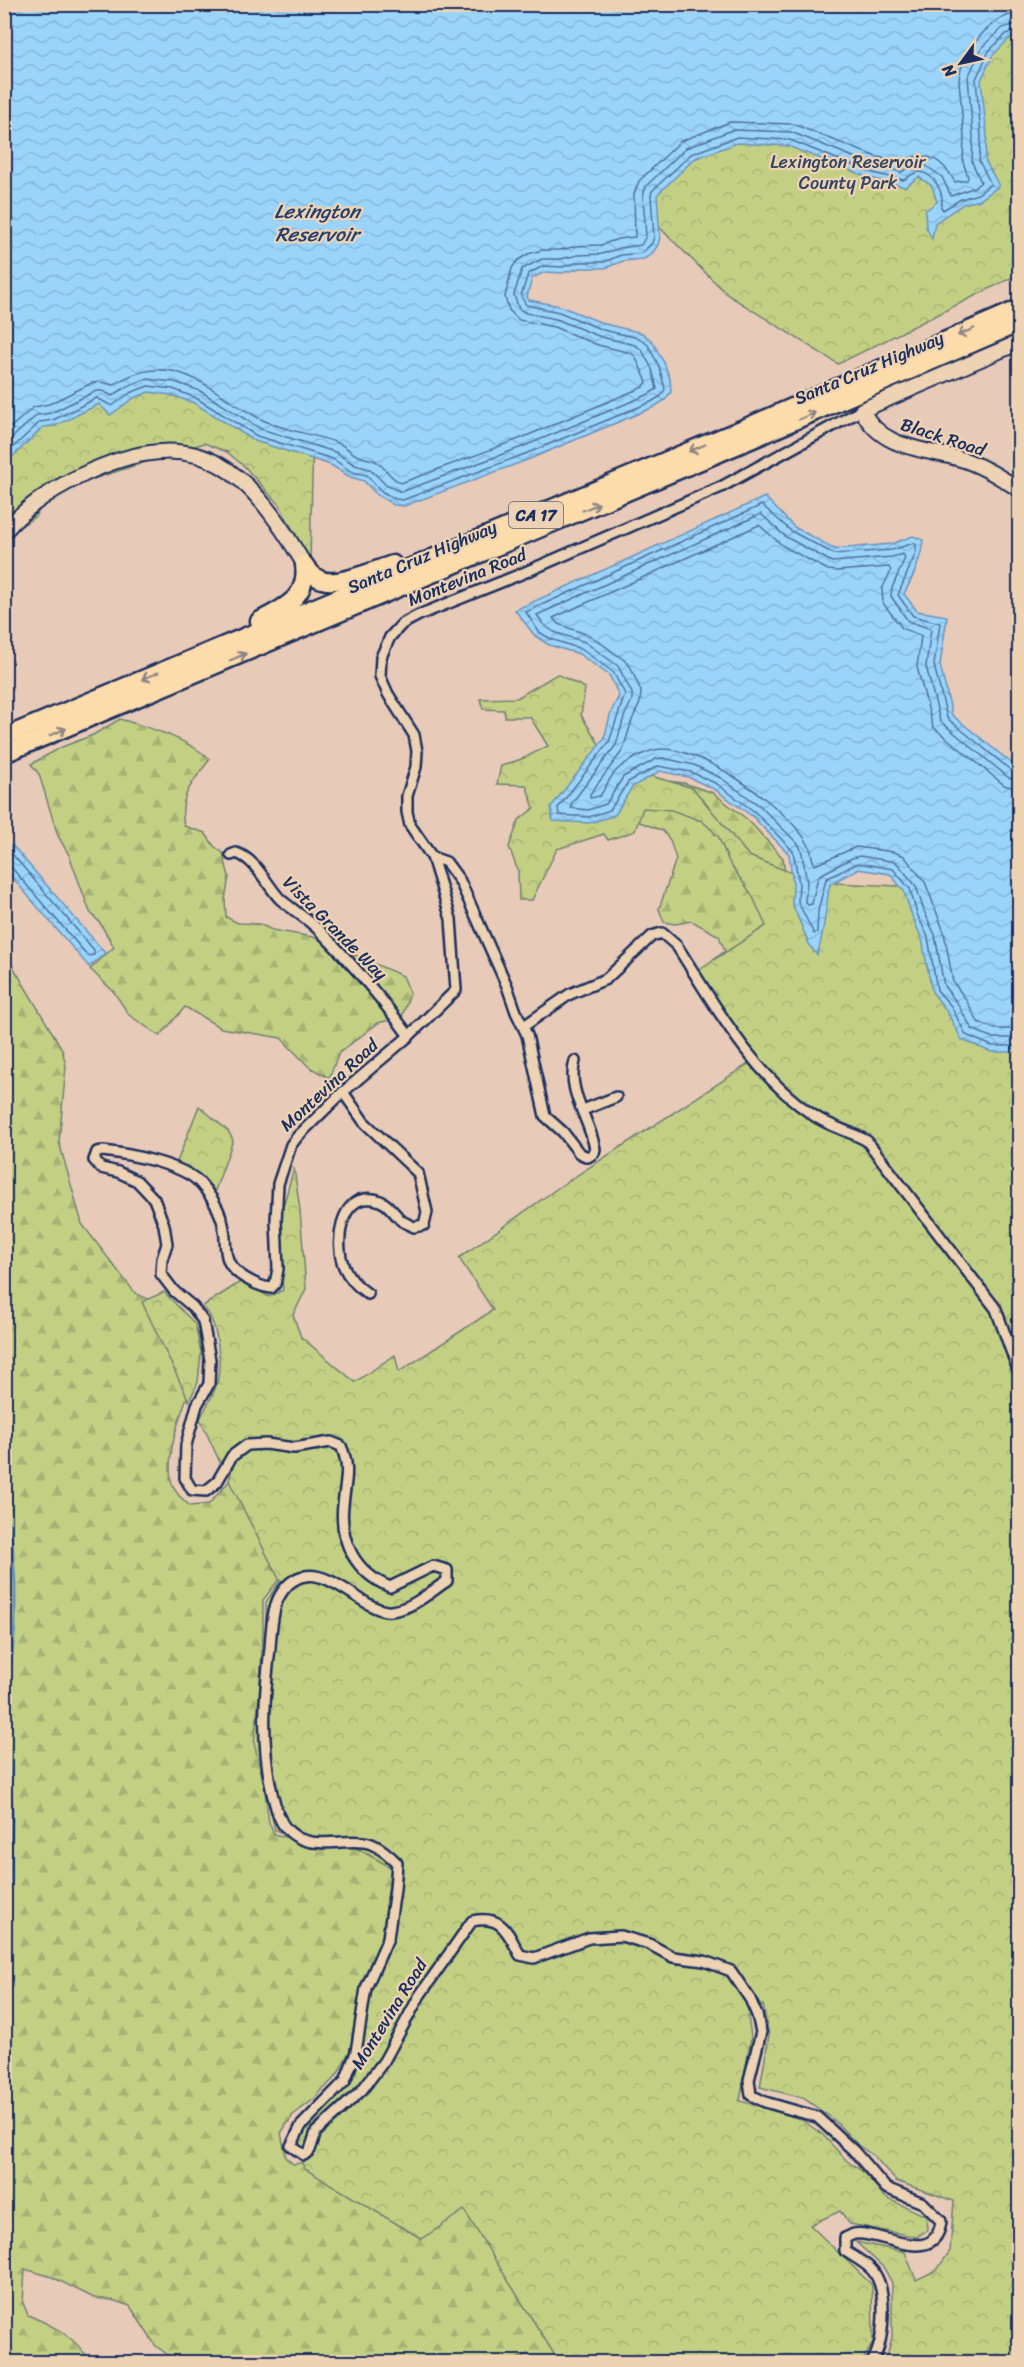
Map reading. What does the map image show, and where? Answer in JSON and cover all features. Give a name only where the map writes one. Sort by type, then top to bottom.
[{"type":"highway","name":"Santa Cruz Highway","points":[[4,737],[751,425],[1020,308]]},
{"type":"highway","name":"Santa Cruz Highway","points":[[4,754],[771,431],[1020,323]]},
{"type":"highway","points":[[304,564],[322,580],[340,581],[515,524]]},
{"type":"highway","points":[[185,661],[296,598],[304,584],[304,564]]},
{"type":"street","name":"Montevina Road","points":[[872,2362],[877,2354],[883,2316],[882,2291],[875,2272],[845,2251],[845,2238],[855,2233],[909,2245],[932,2241],[940,2232],[941,2221],[923,2203],[886,2188],[853,2150],[817,2117],[765,2102],[751,2095],[749,2080],[761,2032],[757,2015],[742,1984],[731,1971],[704,1960],[673,1957],[649,1944],[621,1936],[588,1938],[534,1958],[520,1955],[499,1923],[487,1918],[472,1921],[420,1995],[384,2061],[362,2090],[316,2132],[310,2150],[304,2155],[291,2146],[301,2126],[345,2081],[349,2071],[356,2052],[366,1988],[388,1938],[396,1889],[397,1863],[384,1851],[364,1842],[307,1843],[285,1827],[275,1804],[265,1761],[264,1719],[268,1665],[278,1600],[290,1581],[305,1576],[322,1576],[388,1612],[407,1607],[447,1581],[447,1570],[433,1566],[390,1587],[375,1581],[358,1565],[349,1554],[343,1534],[342,1509],[348,1461],[341,1446],[332,1442],[294,1448],[266,1444],[247,1445],[232,1456],[217,1482],[206,1491],[192,1490],[185,1478],[186,1445],[198,1405],[208,1384],[210,1360],[203,1321],[193,1307],[174,1291],[161,1274],[162,1259],[167,1244],[164,1225],[154,1199],[137,1181],[101,1168],[94,1160],[97,1152],[107,1151],[172,1167],[192,1177],[205,1190],[222,1218],[226,1238],[225,1251],[233,1270],[254,1284],[271,1288],[275,1284],[278,1269],[276,1221],[278,1184],[287,1154],[297,1137],[344,1092],[409,1036],[456,990],[451,919],[432,857],[410,825],[406,813],[407,796],[416,767],[417,751],[414,735],[380,676],[380,664],[384,650],[398,628],[419,615],[521,574],[721,487],[862,410],[1020,342]]},
{"type":"street","name":"Black Road","points":[[862,410],[872,426],[888,438],[911,448],[966,461],[996,474],[1020,490]]},
{"type":"street","points":[[4,532],[34,503],[85,474],[141,454],[161,451],[182,452],[214,462],[250,487],[270,512],[304,564]]},
{"type":"street","name":"Vista Grande Way","points":[[231,855],[236,853],[243,855],[280,898],[319,930],[385,1003],[409,1036]]},
{"type":"street","points":[[432,857],[446,862],[460,881],[507,986],[516,1012],[524,1026],[545,1116],[563,1132],[579,1153],[588,1157],[594,1153],[595,1149],[584,1110],[574,1089],[572,1070],[575,1061]]},
{"type":"street","points":[[524,1026],[570,994],[606,979],[652,936],[662,933],[677,946],[749,1057],[813,1115],[849,1130],[867,1141],[996,1309],[1020,1376]]},
{"type":"street","points":[[344,1092],[364,1122],[418,1173],[427,1212],[424,1224],[414,1227],[402,1221],[384,1201],[366,1198],[353,1203],[343,1218],[340,1246],[342,1264],[352,1280],[368,1294]]},
{"type":"street","points":[[584,1110],[616,1097]]},
{"type":"green space","name":"Lexington Reservoir","points":[[5,5],[1019,5],[1011,9],[1020,37],[1019,274],[838,364],[728,295],[657,225],[215,182],[314,393],[310,561],[280,506],[245,467],[227,452],[204,443],[78,484],[44,502],[36,516],[7,536],[5,542]]},
{"type":"green space","points":[[557,674],[585,688],[581,715],[612,765],[693,788],[749,856],[815,882],[919,887],[1019,989],[1019,2362],[883,2362],[892,2338],[892,2283],[884,2268],[856,2242],[905,2252],[916,2280],[937,2270],[950,2251],[954,2201],[896,2181],[874,2156],[859,2146],[833,2119],[803,2098],[760,2087],[769,2035],[763,2005],[748,2016],[751,2037],[740,2101],[796,2116],[822,2134],[847,2161],[862,2171],[886,2198],[926,2216],[927,2230],[917,2237],[850,2224],[840,2211],[810,2225],[872,2285],[873,2343],[862,2362],[559,2362],[464,2210],[422,2239],[305,2169],[289,2137],[307,2111],[342,2076],[354,2036],[360,1992],[383,1950],[394,1869],[355,1847],[296,1838],[275,1830],[254,1743],[266,1634],[266,1602],[280,1581],[229,1481],[233,1464],[224,1471],[200,1419],[215,1389],[219,1369],[216,1334],[213,1323],[203,1306],[242,1281],[269,1297],[283,1290],[279,1221],[294,1168],[300,1210],[306,1289],[293,1315],[301,1337],[355,1382],[395,1355],[399,1372],[493,1310],[459,1258],[562,1185],[750,1063],[698,970],[766,926],[752,895],[730,864],[718,836],[702,821],[671,810],[643,808],[635,831],[608,840],[604,834],[557,849],[532,900],[519,900],[518,871],[509,847],[519,820],[534,808],[526,785],[497,784],[501,766],[548,746],[530,717],[505,717],[504,710],[483,709],[480,699],[517,698]]},
{"type":"green space","points":[[120,719],[179,739],[210,759],[185,797],[184,826],[205,833],[214,846],[223,853],[229,877],[225,899],[226,917],[238,923],[259,924],[272,930],[313,937],[403,976],[410,993],[402,1017],[378,1023],[339,1053],[329,1078],[309,1067],[281,1038],[221,1028],[185,1007],[160,1036],[129,1015],[114,992],[90,969],[114,947],[100,923],[90,912],[69,855],[58,836],[39,774],[31,764],[62,747],[93,735]]},
{"type":"green space","points":[[657,780],[684,783],[713,793],[748,820],[783,858],[818,1140],[699,970],[725,951],[719,936],[692,921],[675,924],[664,922],[659,909],[676,859],[670,840],[663,831],[637,821],[635,792]]},
{"type":"green space","points":[[5,953],[62,1049],[66,1066],[59,1142],[82,1224],[135,1293],[169,1309],[198,1365],[178,1422],[171,1452],[171,1480],[174,1488],[190,1506],[209,1504],[238,1471],[286,1570],[263,1600],[258,1717],[269,1823],[274,1834],[292,1839],[354,1847],[391,1867],[381,1948],[363,1988],[350,2050],[337,2075],[313,2100],[293,2115],[281,2133],[286,2158],[293,2164],[302,2163],[325,2137],[858,2362],[535,2362],[528,2354],[510,2362],[177,2362],[155,2345],[130,2306],[112,2300],[94,2298],[52,2277],[25,2269],[23,2303],[28,2315],[64,2333],[90,2362],[4,2362]]},
{"type":"green space","points":[[199,1106],[228,1131],[233,1140],[211,1202],[185,1173],[175,1167]]},
{"type":"green space","points":[[164,1292],[195,1324],[201,1352],[198,1382],[189,1401],[142,1302]]},
{"type":"water","name":"Lexington Reservoir","points":[[5,4],[1019,4],[1020,35],[1009,39],[993,55],[981,80],[987,136],[985,160],[999,186],[980,200],[963,204],[935,223],[932,239],[926,227],[925,211],[937,202],[932,186],[919,177],[905,187],[867,177],[788,146],[737,143],[694,159],[657,195],[660,237],[651,255],[644,259],[623,261],[605,268],[580,268],[562,273],[545,272],[532,278],[527,297],[529,300],[560,306],[605,324],[642,333],[652,341],[670,379],[671,392],[665,400],[654,407],[527,460],[404,506],[394,505],[377,495],[364,481],[350,477],[331,465],[255,441],[194,403],[171,395],[149,392],[134,398],[110,415],[99,404],[55,426],[43,427],[5,464]]},
{"type":"water","points":[[765,497],[794,527],[835,549],[891,544],[913,536],[923,540],[916,568],[904,594],[917,611],[947,616],[940,665],[952,715],[1019,769],[1019,1052],[991,1052],[962,1040],[946,1010],[932,992],[922,939],[904,891],[890,874],[858,869],[830,884],[822,938],[817,955],[810,946],[792,903],[793,884],[789,854],[752,816],[714,789],[688,777],[660,771],[632,787],[615,815],[590,823],[553,821],[551,807],[604,739],[611,712],[619,696],[610,676],[579,654],[549,645],[535,636],[515,610]]},
{"type":"water","points":[[12,845],[105,953],[89,967],[5,869],[5,851]]},
{"type":"waterway","points":[[4,1503],[12,1540],[15,1583],[15,1626],[8,1691],[12,1813],[7,1995],[4,2019]]},
{"type":"park label","name":"Lexington Reservoir County Park","points":[[848,172]]}]
